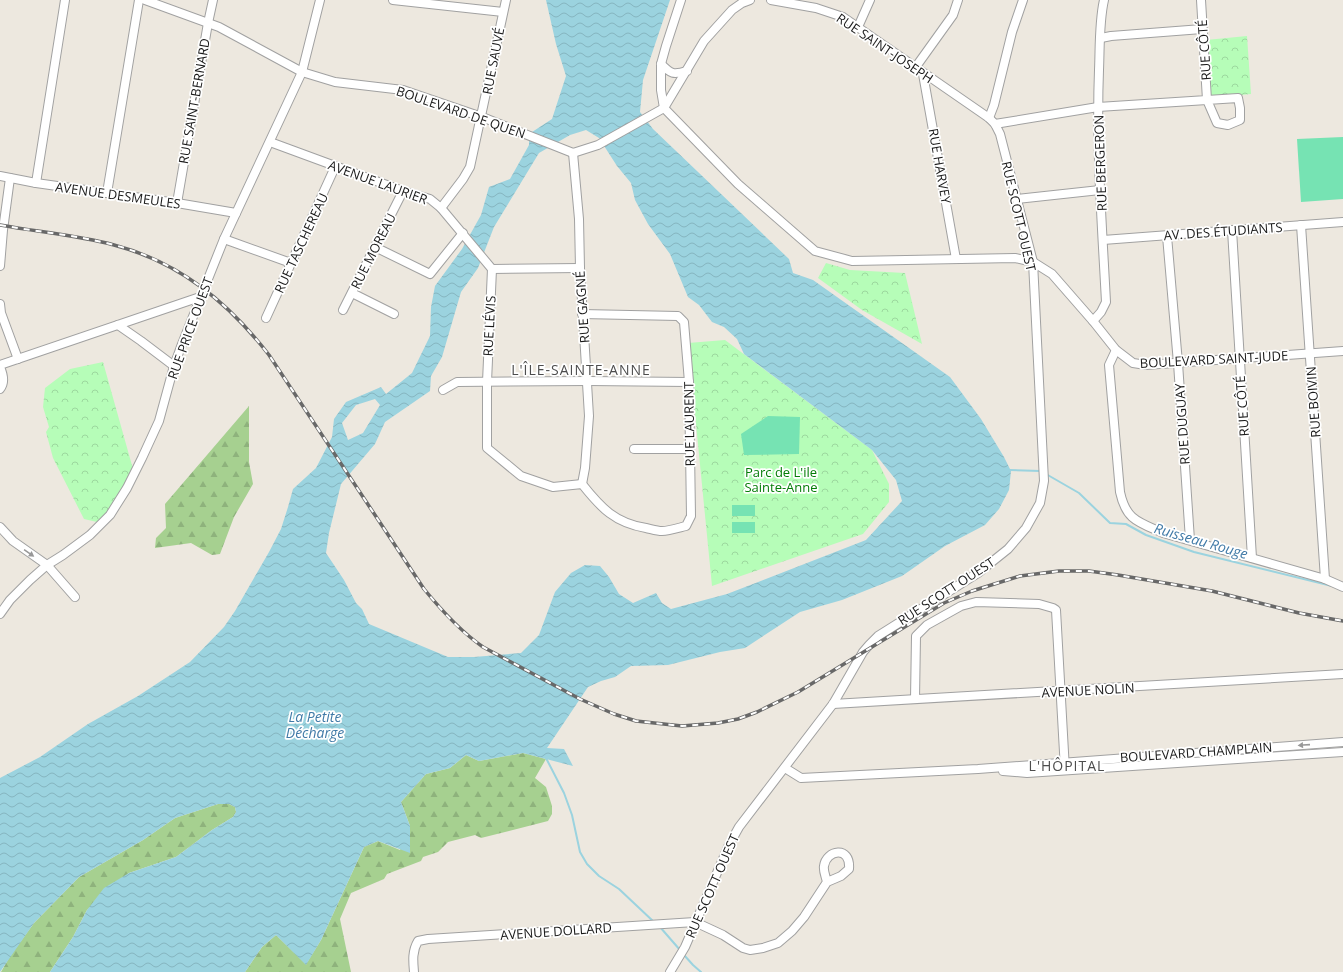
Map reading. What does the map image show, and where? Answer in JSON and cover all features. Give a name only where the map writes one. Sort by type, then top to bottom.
[{"type":"street","points":[[36,183],[65,0]]},
{"type":"street","points":[[107,193],[139,0]]},
{"type":"street","name":"BOULEVARD DE QUEN","points":[[145,0],[219,27],[302,72],[334,82],[403,90],[482,117],[573,153]]},
{"type":"street","name":"RUE SAINT-BERNARD","points":[[177,203],[213,0]]},
{"type":"street","name":"RUE PRICE OUEST","points":[[0,614],[10,600],[47,565],[63,555],[90,534],[110,516],[127,488],[159,421],[174,366],[224,239],[302,72],[320,0]]},
{"type":"street","points":[[393,0],[503,12]]},
{"type":"street","name":"RUE SAUVÉ","points":[[441,208],[463,179],[470,167],[506,0]]},
{"type":"street","points":[[664,108],[661,90],[661,64],[681,0]]},
{"type":"street","points":[[573,153],[598,144],[664,108],[704,41],[732,10],[750,0]]},
{"type":"street","name":"RUE SAINT-JOSEPH","points":[[771,0],[816,8],[842,17],[858,26],[923,74],[992,121]]},
{"type":"street","points":[[858,26],[870,0]]},
{"type":"street","points":[[915,68],[952,17],[958,0]]},
{"type":"street","points":[[1024,0],[1012,32],[994,105],[992,121],[1098,107],[1238,98],[1240,120],[1228,125],[1217,123],[1207,100]]},
{"type":"street","name":"RUE BERGERON","points":[[1093,321],[1101,312],[1106,302],[1100,190],[1098,107],[1104,0]]},
{"type":"street","name":"RUE CÔTÉ","points":[[1201,0],[1207,100]]},
{"type":"street","points":[[1101,38],[1202,29]]},
{"type":"street","points":[[661,64],[669,72],[675,74],[687,71]]},
{"type":"street","name":"RUE HARVEY","points":[[923,74],[956,259]]},
{"type":"street","name":"BOULEVARD SAINT-JUDE","points":[[664,108],[738,184],[815,251],[852,261],[1015,258],[1032,262],[1052,274],[1116,350],[1133,363],[1146,365],[1343,351]]},
{"type":"street","name":"RUE SCOTT OUEST","points":[[670,972],[685,947],[729,845],[739,827],[833,704],[863,652],[878,636],[978,573],[1008,549],[1026,528],[1040,503],[1044,481],[1032,262],[1000,134],[992,121]]},
{"type":"street","name":"AVENUE LAURIER","points":[[270,142],[335,167],[430,199],[441,208],[492,269]]},
{"type":"street","name":"RUE GAGNÉ","points":[[573,153],[579,220],[582,314],[588,381],[589,416],[585,468],[582,484]]},
{"type":"street","name":"RUE TASCHEREAU","points":[[266,318],[335,167]]},
{"type":"street","name":"AVENUE DESMEULES","points":[[0,176],[36,183],[177,203],[236,214]]},
{"type":"street","points":[[0,266],[1,244],[10,178]]},
{"type":"street","points":[[1017,199],[1100,190]]},
{"type":"street","name":"RUE MOREAU","points":[[343,310],[403,191]]},
{"type":"street","name":"AV. DES ÉTUDIANTS","points":[[1103,240],[1343,222]]},
{"type":"street","name":"RUE BOIVIN","points":[[1301,225],[1325,579]]},
{"type":"street","name":"RUE CÔTÉ","points":[[1232,230],[1252,558]]},
{"type":"street","points":[[375,247],[430,274],[463,233]]},
{"type":"street","name":"RUE DUGUAY","points":[[1167,236],[1178,363],[1190,540]]},
{"type":"street","points":[[224,239],[291,263]]},
{"type":"street","points":[[492,269],[580,268]]},
{"type":"street","name":"RUE LÉVIS","points":[[492,269],[487,382],[487,448],[521,476],[553,487],[582,484]]},
{"type":"street","points":[[352,293],[394,314]]},
{"type":"street","points":[[0,389],[2,387],[3,378],[0,366],[200,297]]},
{"type":"street","points":[[0,304],[1,313],[18,359]]},
{"type":"street","name":"RUE LAURENT","points":[[582,314],[678,316],[684,322],[689,382],[691,516],[686,526],[662,531],[636,527],[609,515],[582,484]]},
{"type":"street","points":[[118,325],[174,366]]},
{"type":"street","points":[[1116,350],[1109,365],[1120,492],[1123,505],[1132,517],[1141,524],[1163,533],[1325,579],[1343,587]]},
{"type":"street","points":[[443,390],[457,382],[689,382]]},
{"type":"street","points":[[634,449],[690,449]]},
{"type":"street","points":[[0,527],[13,541],[47,565],[75,596]]},
{"type":"street","points":[[915,699],[916,636],[927,625],[960,606],[976,602],[1039,604],[1053,608],[1056,610],[1065,766]]},
{"type":"street","name":"AVENUE NOLIN","points":[[833,704],[1343,674]]},
{"type":"street","name":"BOULEVARD CHAMPLAIN","points":[[1065,766],[1343,742]]},
{"type":"street","name":"BOULEVARD CHAMPLAIN","points":[[785,768],[801,778],[978,768],[1065,766],[1343,752]]},
{"type":"street","points":[[695,922],[723,935],[743,948],[750,950],[763,948],[778,943],[792,931],[804,917],[827,882]]},
{"type":"street","name":"AVENUE DOLLARD","points":[[414,972],[414,948],[418,941],[428,939],[695,922]]},
{"type":"green space","points":[[1247,36],[1251,94],[1209,98],[1206,40]]},
{"type":"green space","points":[[1343,137],[1343,199],[1301,202],[1297,139]]},
{"type":"green space","points":[[826,263],[850,270],[905,273],[922,344],[862,310],[818,278]]},
{"type":"green space","name":"Parc de L'ile Sainte-Anne","points":[[725,340],[872,450],[889,484],[889,502],[863,534],[712,586],[688,343]]},
{"type":"green space","points":[[103,362],[133,469],[113,506],[97,522],[84,519],[53,458],[46,432],[49,427],[43,407],[45,388],[70,369]]},
{"type":"green space","points":[[249,406],[249,462],[253,484],[234,517],[220,554],[212,555],[191,543],[155,548],[156,538],[166,528],[165,504]]},
{"type":"green space","points":[[768,416],[800,417],[799,454],[744,455],[741,434]]},
{"type":"green space","points":[[732,505],[755,505],[755,516],[732,516]]},
{"type":"green space","points":[[732,522],[755,522],[755,533],[732,533]]},
{"type":"green space","points":[[523,753],[546,759],[535,778],[546,787],[552,806],[552,814],[548,821],[481,838],[475,835],[448,842],[438,852],[423,857],[421,861],[387,874],[384,879],[351,893],[340,919],[351,972],[245,972],[262,947],[276,935],[306,964],[321,940],[364,847],[378,841],[400,850],[410,826],[401,802],[426,774],[450,768],[466,755],[479,761]]},
{"type":"green space","points":[[218,804],[229,804],[235,807],[236,812],[233,817],[212,830],[176,857],[129,873],[87,910],[73,937],[50,972],[1,972],[10,956],[34,923],[79,877],[143,840],[175,818]]},
{"type":"water","name":"La Petite Décharge","points":[[546,0],[670,0],[643,80],[640,112],[653,129],[789,259],[793,273],[813,280],[950,377],[981,419],[1011,471],[1009,490],[999,509],[985,525],[945,546],[902,576],[842,600],[800,612],[745,648],[720,652],[668,665],[631,666],[615,677],[588,687],[547,748],[564,749],[573,766],[523,753],[479,761],[466,755],[450,768],[426,774],[401,802],[410,826],[410,853],[378,841],[364,847],[321,940],[306,965],[276,935],[262,947],[245,972],[50,972],[73,937],[87,910],[104,888],[129,873],[176,857],[212,830],[233,817],[236,812],[235,807],[229,804],[218,804],[175,818],[143,840],[79,877],[34,923],[0,972],[0,778],[40,757],[88,724],[138,696],[190,662],[224,627],[235,611],[281,529],[293,489],[316,468],[332,437],[334,419],[346,402],[381,387],[386,394],[412,373],[430,336],[431,307],[435,286],[462,249],[481,215],[489,187],[510,179],[529,145],[529,134],[552,119],[566,76],[556,44]],"holes":[[[586,130],[599,138],[617,166],[631,183],[635,200],[648,224],[670,254],[688,297],[699,305],[712,322],[724,327],[737,339],[744,354],[872,450],[896,480],[902,501],[866,540],[727,594],[671,609],[662,603],[656,593],[633,603],[619,594],[609,577],[600,566],[585,565],[571,573],[555,592],[539,635],[521,653],[474,657],[448,657],[369,624],[362,609],[356,603],[344,580],[326,553],[329,533],[341,484],[375,444],[385,422],[430,391],[431,376],[442,357],[461,292],[478,268],[494,227],[539,153],[570,135]],[[375,399],[380,405],[363,433],[348,440],[342,423],[356,405]]]},
{"type":"waterway","name":"Ruisseau Rouge","points":[[1009,470],[1040,471]]},
{"type":"waterway","name":"Ruisseau Rouge","points":[[1046,474],[1079,493],[1110,523],[1126,524],[1146,535],[1194,552],[1332,586]]},
{"type":"waterway","points":[[546,758],[564,793],[572,815],[580,852],[587,864],[599,876],[619,889],[654,922]]},
{"type":"waterway","points":[[660,927],[680,950]]},
{"type":"waterway","points":[[684,955],[701,972]]},
{"type":"railway","points":[[0,225],[72,236],[138,252],[181,273],[200,286],[237,318],[269,355],[424,589],[452,620],[483,647],[580,699],[614,714],[636,721],[682,726],[718,723],[738,719],[757,712],[798,692],[944,603],[972,591],[1020,576],[1059,571],[1089,571],[1118,575],[1212,591],[1299,613],[1343,621]]},
{"type":"district","name":"L'ÎLE-SAINTE-ANNE","points":[[581,370]]},
{"type":"district","name":"L'HÔPITAL","points":[[1067,766]]}]
